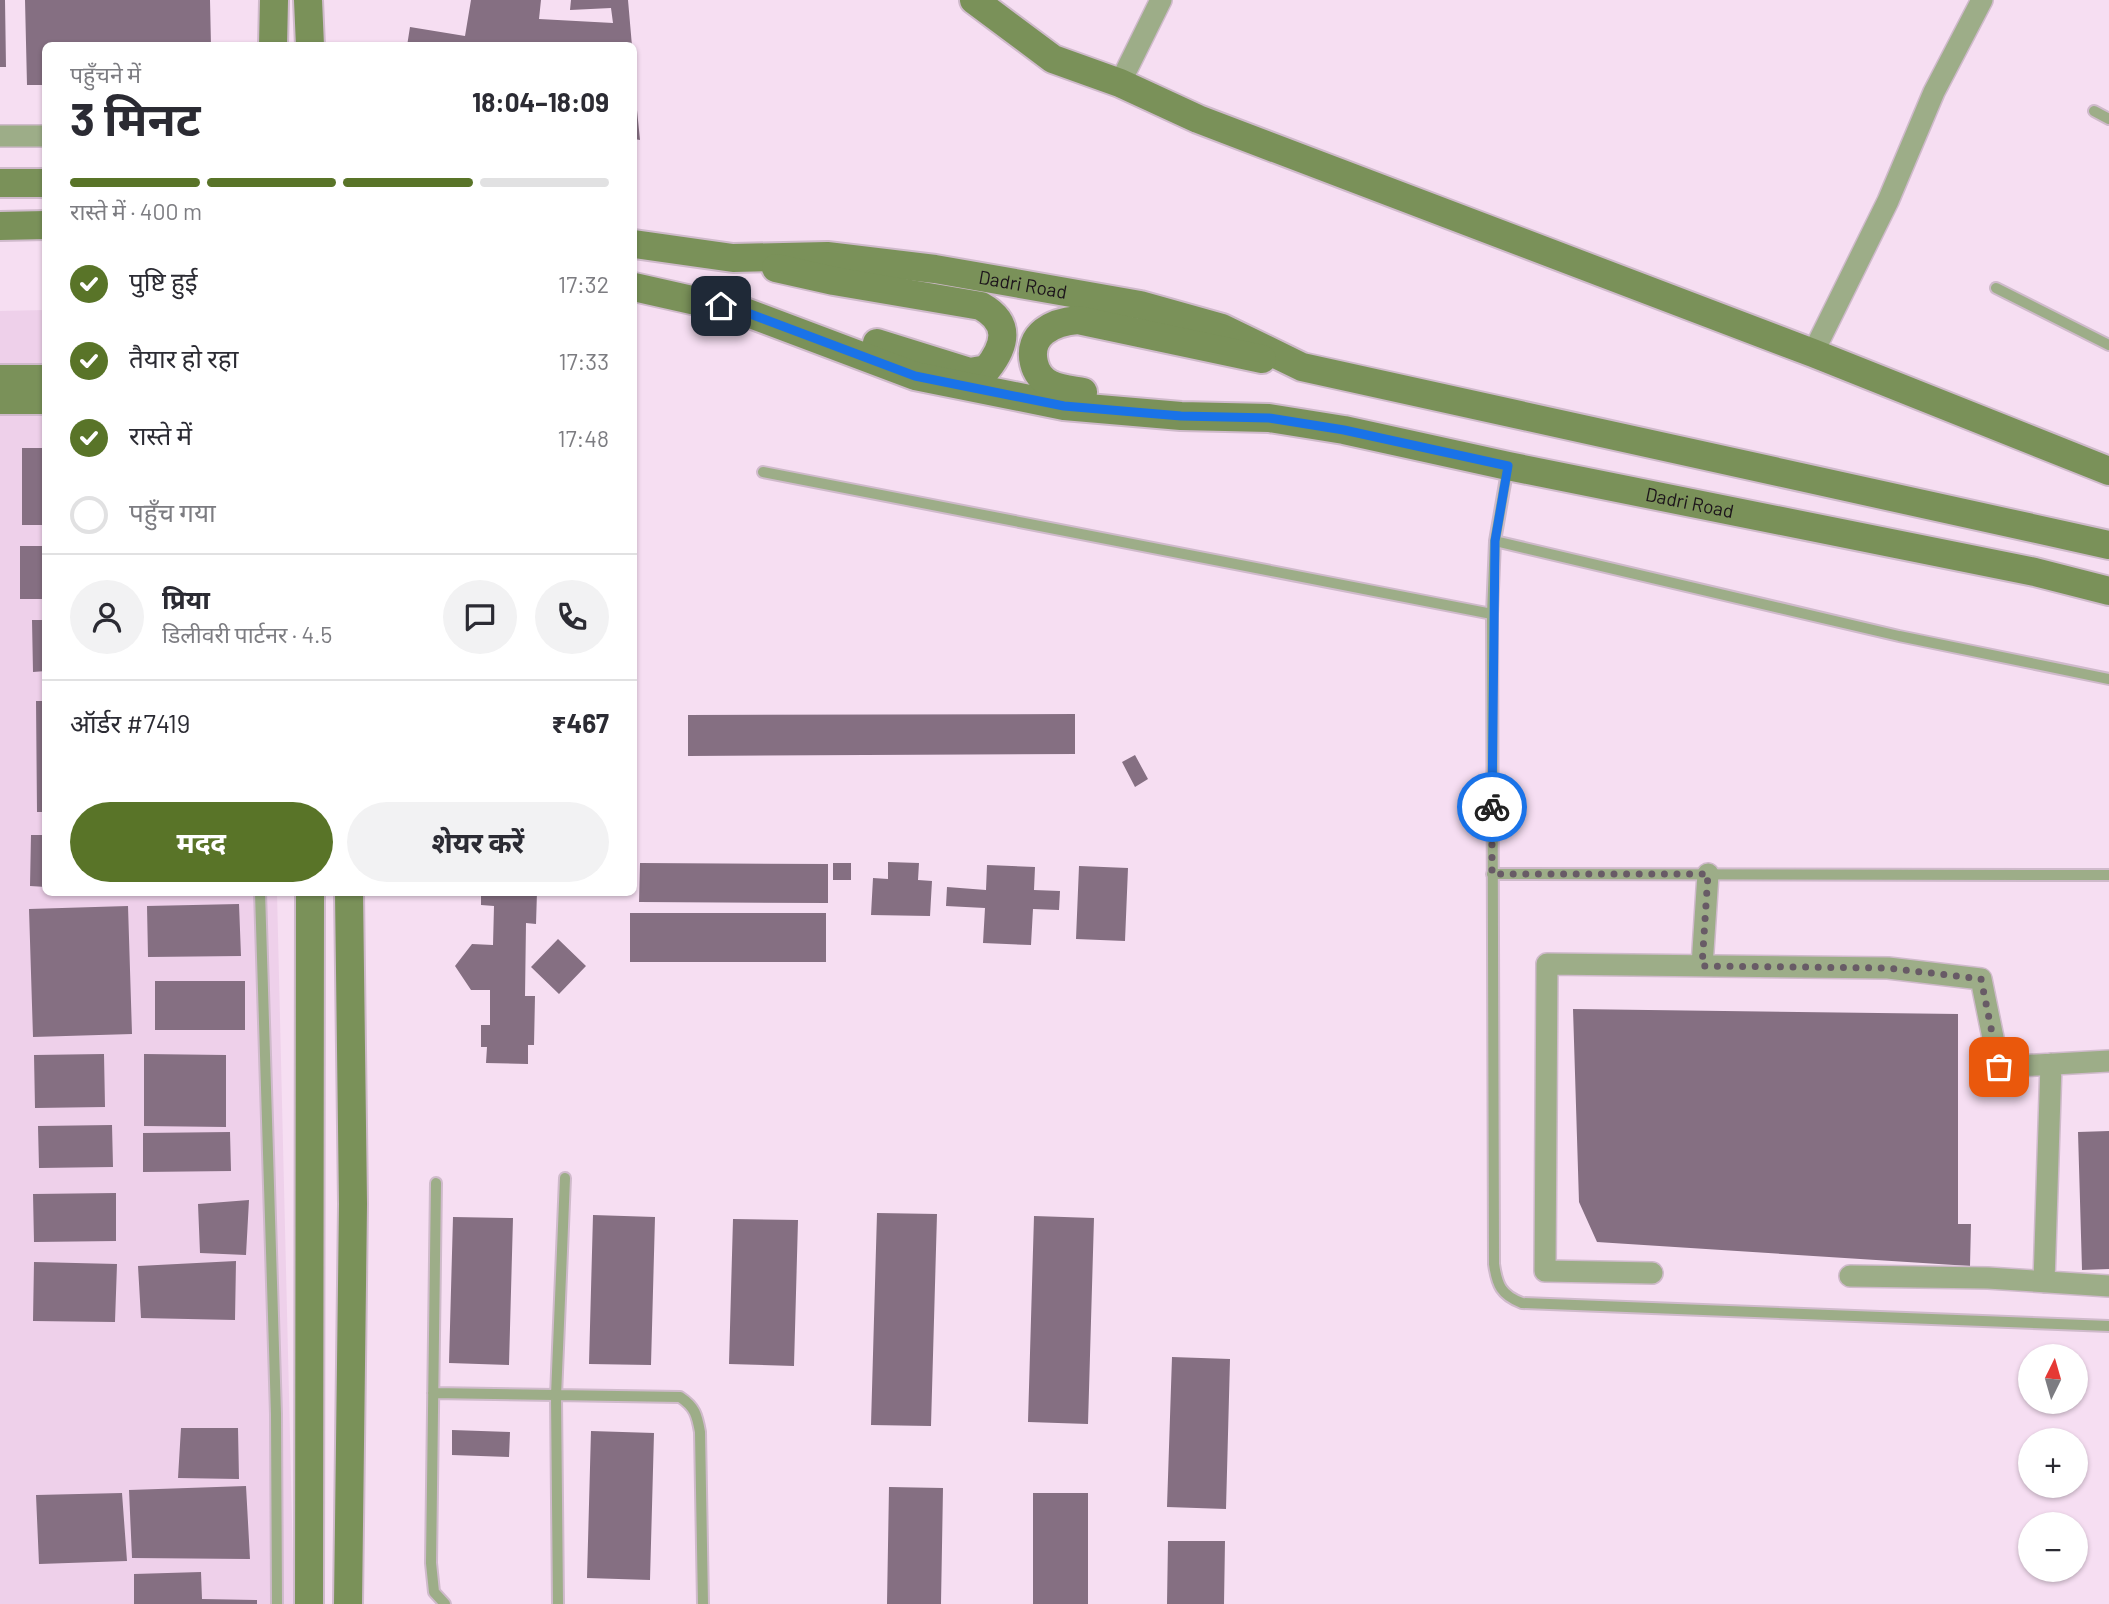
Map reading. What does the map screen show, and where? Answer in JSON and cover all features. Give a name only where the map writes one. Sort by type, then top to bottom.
[{"type":"main road","points":[[273,42],[274,0]]},
{"type":"main road","points":[[308,0],[310,42]]},
{"type":"main road","points":[[974,0],[1053,59],[1120,83],[1198,120],[1813,353],[2109,471]]},
{"type":"main road","points":[[0,183],[42,183]]},
{"type":"main road","points":[[0,226],[42,225]]},
{"type":"main road","name":"Dadri Road","points":[[637,244],[733,258],[834,281],[981,306],[996,315],[1002,328],[1002,345],[987,369],[970,372],[847,334],[637,288]]},
{"type":"main road","name":"Dadri Road","points":[[733,258],[827,256],[881,262],[1140,305],[1222,328],[1302,367]]},
{"type":"main road","name":"Dadri Road","points":[[745,312],[915,376],[1023,398],[1064,406],[1181,416],[1269,418]]},
{"type":"main road","name":"Dadri Road","points":[[2109,545],[1078,320],[1060,321],[1040,334],[1031,351],[1036,372],[1051,385],[1103,395],[1172,399],[1344,430],[1508,466],[2035,572],[2109,592]]},
{"type":"main road","points":[[0,379],[42,379]]},
{"type":"main road","points":[[0,400],[42,400]]},
{"type":"main road","points":[[309,1604],[310,896]]},
{"type":"main road","points":[[348,1604],[352,1204],[349,896]]},
{"type":"street","points":[[1120,83],[1161,0]]},
{"type":"street","points":[[1813,353],[1888,201],[1934,92],[1982,0]]},
{"type":"street","points":[[0,136],[42,136]]},
{"type":"street","points":[[1702,966],[1708,874]]},
{"type":"street","points":[[1652,1273],[1545,1271],[1547,964],[1888,968],[1981,979],[1999,1067],[2109,1061]]},
{"type":"street","points":[[2044,1282],[2051,1064]]},
{"type":"street","points":[[1850,1276],[2109,1286]]},
{"type":"lane","points":[[2094,111],[2109,119]]},
{"type":"lane","points":[[1996,288],[2109,345]]},
{"type":"lane","points":[[1508,466],[1495,541],[1492,614],[1494,1264],[1497,1283],[1506,1297],[1522,1303],[2109,1326]]},
{"type":"lane","points":[[763,472],[1492,614]]},
{"type":"lane","points":[[1495,541],[1899,636],[2109,679]]},
{"type":"lane","points":[[1492,874],[2109,875]]},
{"type":"lane","points":[[260,896],[276,1414],[277,1604]]},
{"type":"lane","points":[[558,1604],[556,1396],[565,1178]]},
{"type":"lane","points":[[436,1183],[431,1563],[434,1592],[445,1604]]},
{"type":"lane","points":[[433,1394],[680,1397],[691,1405],[697,1415],[700,1432],[703,1604]]},
{"type":"shaded area","points":[[42,310],[42,896],[277,896],[294,1604],[0,1604],[0,311]]},
{"type":"building","points":[[0,0],[5,0],[6,67],[0,67]]},
{"type":"building","points":[[25,0],[210,0],[211,42],[42,42],[42,85],[27,85]]},
{"type":"building","points":[[471,0],[541,0],[539,19],[613,23],[611,8],[570,10],[571,0],[628,0],[632,42],[408,42],[410,27],[465,36]]},
{"type":"building","points":[[637,110],[640,140],[637,140]]},
{"type":"building","points":[[22,448],[42,448],[42,525],[22,525]]},
{"type":"building","points":[[20,546],[42,546],[42,599],[20,599]]},
{"type":"building","points":[[32,620],[42,620],[42,671],[33,672]]},
{"type":"building","points":[[36,701],[42,701],[42,812],[37,812]]},
{"type":"building","points":[[1075,714],[1075,754],[688,756],[688,715]]},
{"type":"building","points":[[1135,755],[1148,779],[1135,787],[1122,762]]},
{"type":"building","points":[[31,835],[42,835],[42,887],[30,886]]},
{"type":"building","points":[[888,862],[919,863],[918,880],[932,881],[930,916],[871,915],[873,878],[888,879]]},
{"type":"building","points":[[640,863],[828,864],[828,903],[639,902]]},
{"type":"building","points":[[833,863],[851,863],[851,880],[833,880]]},
{"type":"building","points":[[987,865],[1035,867],[1034,890],[1060,891],[1059,910],[1033,909],[1031,945],[983,943],[985,908],[946,906],[947,887],[986,890]]},
{"type":"building","points":[[1079,866],[1128,868],[1125,941],[1076,939]]},
{"type":"building","points":[[481,896],[537,896],[536,924],[526,923],[525,996],[535,996],[534,1045],[528,1045],[528,1064],[486,1063],[487,1047],[481,1047],[481,1025],[490,1025],[490,990],[471,990],[455,966],[472,944],[493,945],[494,906],[481,905]]},
{"type":"building","points":[[239,904],[241,956],[148,957],[147,906]]},
{"type":"building","points":[[128,906],[132,1034],[33,1037],[29,909]]},
{"type":"building","points":[[630,913],[826,913],[826,962],[630,962]]},
{"type":"building","points":[[558,939],[586,966],[559,994],[531,967]]},
{"type":"building","points":[[155,981],[245,981],[245,1030],[155,1030]]},
{"type":"building","points":[[1573,1009],[1958,1014],[1958,1224],[1971,1224],[1970,1266],[1597,1242],[1579,1202]]},
{"type":"building","points":[[104,1054],[105,1107],[35,1108],[34,1055]]},
{"type":"building","points":[[144,1054],[226,1055],[226,1127],[144,1126]]},
{"type":"building","points":[[112,1125],[113,1167],[39,1168],[38,1126]]},
{"type":"building","points":[[2109,1131],[2109,1269],[2082,1270],[2078,1132]]},
{"type":"building","points":[[230,1132],[231,1171],[143,1172],[143,1133]]},
{"type":"building","points":[[116,1193],[116,1241],[34,1242],[33,1194]]},
{"type":"building","points":[[249,1200],[246,1255],[200,1253],[198,1204]]},
{"type":"building","points":[[877,1213],[937,1214],[931,1426],[871,1425]]},
{"type":"building","points":[[593,1215],[655,1217],[651,1365],[589,1364]]},
{"type":"building","points":[[1034,1216],[1094,1218],[1088,1424],[1028,1422]]},
{"type":"building","points":[[453,1217],[513,1218],[509,1365],[449,1363]]},
{"type":"building","points":[[733,1219],[798,1220],[794,1366],[729,1364]]},
{"type":"building","points":[[236,1261],[235,1320],[141,1318],[138,1266]]},
{"type":"building","points":[[34,1262],[117,1264],[115,1322],[33,1321]]},
{"type":"building","points":[[1172,1357],[1230,1359],[1226,1509],[1167,1507]]},
{"type":"building","points":[[181,1428],[238,1428],[239,1479],[178,1478]]},
{"type":"building","points":[[452,1430],[510,1432],[509,1457],[452,1455]]},
{"type":"building","points":[[591,1431],[654,1433],[650,1580],[587,1578]]},
{"type":"building","points":[[246,1486],[250,1559],[132,1558],[129,1490]]},
{"type":"building","points":[[889,1487],[943,1488],[941,1604],[887,1604]]},
{"type":"building","points":[[122,1493],[127,1561],[39,1564],[36,1495]]},
{"type":"building","points":[[1033,1493],[1088,1493],[1088,1604],[1033,1604]]},
{"type":"building","points":[[1168,1541],[1225,1541],[1224,1604],[1167,1604]]},
{"type":"building","points":[[201,1572],[202,1599],[257,1600],[257,1604],[134,1604],[134,1574]]},
{"type":"way so far","points":[[1492,807],[1492,874],[1708,874],[1702,966],[1888,968],[1981,979],[1999,1067]]},
{"type":"route","points":[[721,306],[745,312],[915,376],[1064,406],[1181,416],[1269,418],[1344,430],[1508,466],[1495,541],[1492,614],[1492,807]]}]
